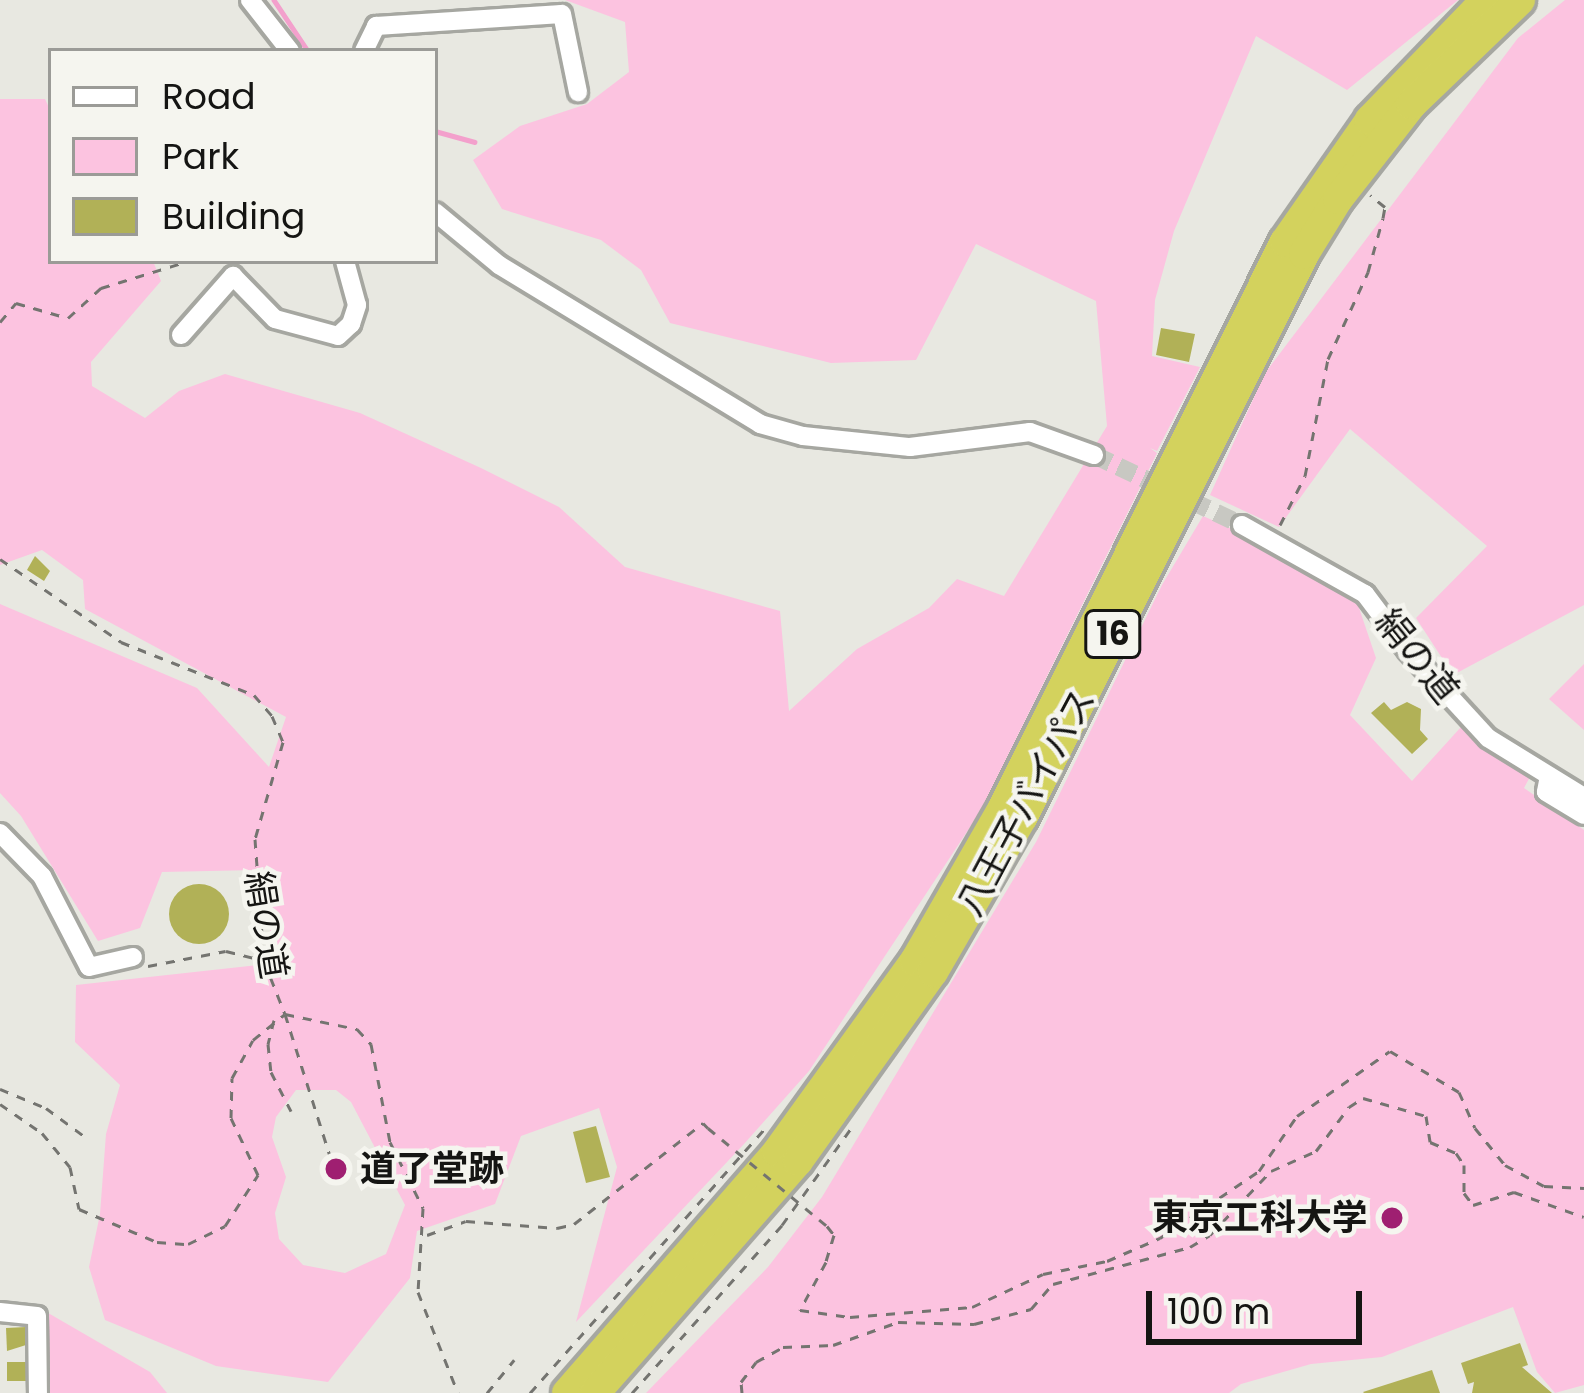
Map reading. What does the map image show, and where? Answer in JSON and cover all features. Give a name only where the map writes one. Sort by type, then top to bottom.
[{"type":"highway","name":"八王子バイパス","points":[[567,1393],[745,1191],[884,1006],[1003,808],[1285,242],[1370,120],[1486,0]]},
{"type":"highway","name":"八王子バイパス","points":[[595,1393],[764,1203],[933,972],[1022,818],[1304,254],[1338,199],[1412,104],[1520,0]]},
{"type":"highway","name":"16","points":[[543,1393],[884,1006]]},
{"type":"highway","name":"16","points":[[618,1393],[754,1239],[846,1097]]},
{"type":"street","points":[[250,0],[288,48]]},
{"type":"street","points":[[365,48],[376,26],[562,14],[578,92]]},
{"type":"street","points":[[438,214],[499,265],[760,424],[803,436],[910,447],[1030,432],[1094,454]]},
{"type":"street","points":[[181,335],[233,276],[275,319],[338,336],[351,324],[357,305],[346,264]]},
{"type":"street","name":"絹の道","points":[[1242,525],[1366,594],[1408,651],[1479,730],[1584,797]]},
{"type":"street","points":[[1549,776],[1546,792],[1584,815]]},
{"type":"street","points":[[0,832],[42,875],[89,968],[133,957]]},
{"type":"street","points":[[0,1312],[37,1316],[38,1393]]},
{"type":"path","points":[[1274,540],[1306,476],[1328,359],[1368,272],[1385,207],[1364,191]]},
{"type":"path","points":[[0,322],[16,303],[68,318],[101,288],[178,264]]},
{"type":"path","name":"絹の道","points":[[0,559],[122,642],[254,694],[272,716],[284,742],[254,839],[264,961],[285,1014],[357,1029],[371,1044],[390,1142],[423,1208],[425,1236]]},
{"type":"path","points":[[133,957],[146,967],[226,951],[264,961]]},
{"type":"path","points":[[0,1104],[42,1133],[70,1167],[79,1209],[157,1242],[199,1241],[225,1226],[259,1174],[231,1118],[232,1078],[240,1056],[275,1018],[285,1014],[337,1178]]},
{"type":"path","points":[[275,1018],[268,1044],[271,1072],[291,1111]]},
{"type":"path","points":[[458,1393],[418,1292],[425,1236],[466,1221],[557,1228],[574,1224],[703,1123],[834,1235],[826,1262],[800,1310],[850,1317],[972,1307],[1043,1274],[1107,1261],[1160,1238],[1259,1171],[1298,1116],[1390,1052],[1460,1093],[1475,1128],[1504,1165],[1544,1186],[1584,1188]]},
{"type":"path","points":[[0,1090],[46,1108],[84,1136]]},
{"type":"path","points":[[742,1393],[742,1382],[756,1362],[783,1347],[833,1345],[898,1322],[974,1324],[1031,1310],[1053,1284],[1190,1247],[1210,1235],[1271,1172],[1316,1151],[1349,1107],[1363,1097],[1426,1116],[1430,1142],[1456,1154],[1464,1165],[1464,1193],[1473,1205],[1514,1192],[1584,1217]]},
{"type":"path","points":[[530,1393],[769,1124]]},
{"type":"path","points":[[487,1393],[514,1360]]},
{"type":"green space","points":[[565,0],[1458,0],[1347,90],[1256,36],[1174,231],[1155,300],[1152,356],[1200,367],[1157,451],[1150,448],[1157,453],[980,812],[809,1071],[744,1144],[576,1322],[617,1167],[599,1108],[521,1136],[495,1204],[417,1231],[410,1278],[328,1382],[216,1366],[105,1320],[89,1267],[100,1214],[106,1134],[120,1085],[75,1042],[76,985],[277,963],[257,870],[162,872],[140,928],[98,941],[21,816],[0,793],[0,604],[197,688],[269,767],[286,717],[85,609],[83,580],[42,550],[0,565],[0,99],[45,99],[48,106],[48,264],[154,264],[161,281],[91,362],[92,386],[145,418],[179,391],[225,374],[360,413],[481,468],[559,507],[625,567],[780,611],[789,711],[857,649],[929,608],[957,579],[1004,596],[1107,426],[1096,301],[976,244],[916,360],[831,363],[670,323],[641,270],[601,240],[502,209],[473,160],[520,126],[587,104],[629,72],[625,22]],"holes":[[[296,1090],[336,1090],[351,1102],[405,1205],[386,1254],[345,1273],[303,1265],[279,1239],[275,1213],[286,1177],[272,1137],[276,1117]]]},
{"type":"green space","points":[[1565,0],[1584,0],[1584,605],[1453,675],[1416,618],[1487,546],[1350,429],[1279,527],[1210,495],[1265,373],[1518,38]]},
{"type":"green space","points":[[1203,516],[1297,558],[1355,596],[1376,658],[1350,715],[1412,781],[1461,727],[1531,775],[1524,788],[1584,830],[1584,1385],[1555,1393],[1537,1372],[1513,1307],[1382,1357],[1311,1364],[1241,1384],[1229,1393],[646,1393],[768,1267],[822,1197],[1036,842],[1162,585]]},
{"type":"green space","points":[[1584,664],[1584,730],[1549,699]]},
{"type":"green space","points":[[43,1310],[150,1372],[167,1393],[45,1393]]},
{"type":"building","points":[[1161,328],[1195,334],[1189,362],[1156,355]]},
{"type":"building","points":[[35,556],[50,571],[44,581],[27,570]]},
{"type":"building","points":[[1384,702],[1391,710],[1407,702],[1421,709],[1420,730],[1428,739],[1412,754],[1371,713]]},
{"type":"building","points":[[199,884],[220,893],[229,914],[220,935],[199,944],[178,935],[169,914],[178,893]]},
{"type":"building","points":[[596,1126],[610,1177],[586,1183],[573,1132]]},
{"type":"building","points":[[26,1327],[26,1345],[7,1351],[6,1328]]},
{"type":"building","points":[[1520,1343],[1528,1365],[1522,1367],[1552,1393],[1472,1393],[1474,1382],[1468,1384],[1461,1363]]},
{"type":"building","points":[[7,1362],[27,1362],[27,1381],[7,1381]]},
{"type":"building","points":[[1432,1370],[1440,1393],[1363,1392]]},
{"type":"waterway","points":[[274,0],[306,48]]},
{"type":"waterway","points":[[438,132],[475,142]]},
{"type":"tunnel","points":[[1094,455],[1242,525]]},
{"type":"place","name":"道了堂跡","points":[[336,1169]]},
{"type":"place","name":"東京工科大学","points":[[1392,1218]]}]
